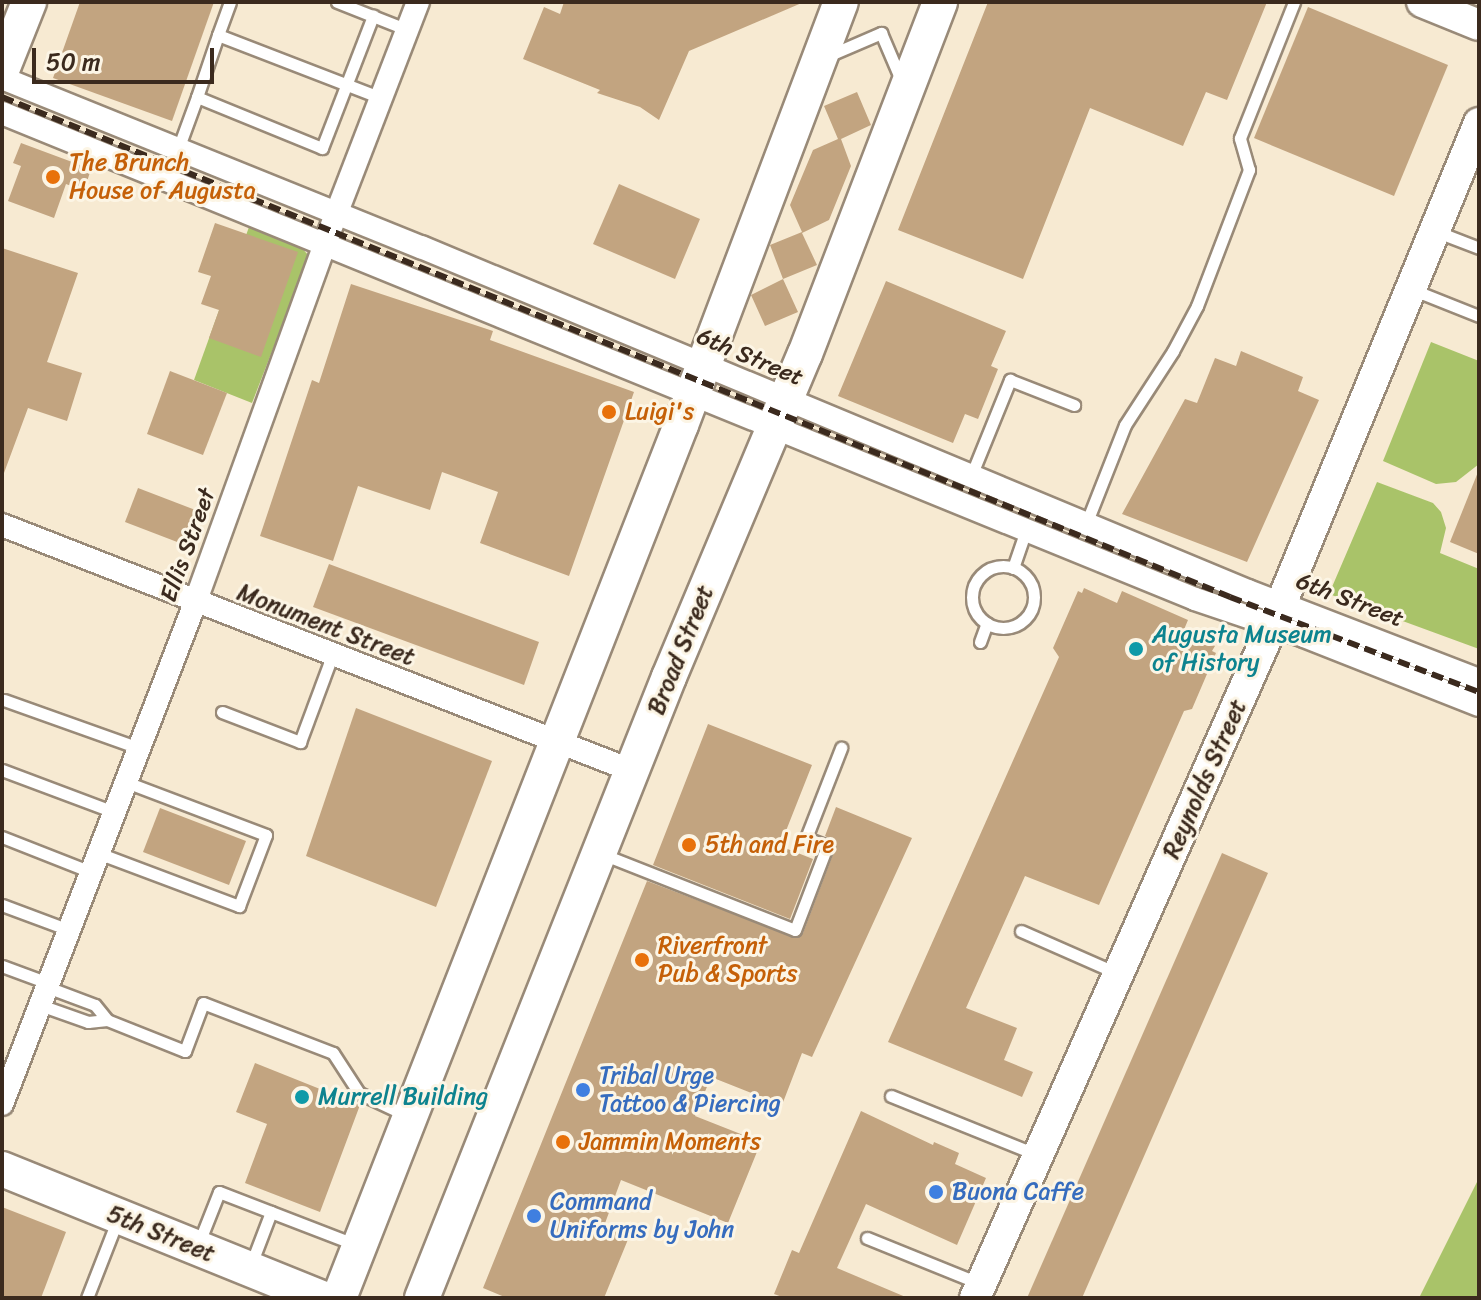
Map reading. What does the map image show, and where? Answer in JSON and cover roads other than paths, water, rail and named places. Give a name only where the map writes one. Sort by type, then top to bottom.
[{"type":"main road","points":[[2,70],[29,2]]},
{"type":"main road","points":[[339,1298],[558,742],[841,2]]},
{"type":"main road","name":"Broad Street","points":[[422,1298],[779,413],[940,2]]},
{"type":"main road","points":[[1422,2],[1479,25]]},
{"type":"main road","name":"Reynolds Street","points":[[978,1291],[1277,613],[1479,123]]},
{"type":"main road","name":"5th Street","points":[[2,1169],[321,1298]]},
{"type":"street","name":"Ellis Street","points":[[2,1104],[195,603],[336,213],[418,2]]},
{"type":"street","name":"6th Street","points":[[2,78],[336,213],[697,379],[779,413],[1026,530],[1195,599],[1277,613],[1479,680]]},
{"type":"street","name":"6th Street","points":[[2,113],[325,243],[697,379]]},
{"type":"street","name":"6th Street","points":[[779,413],[971,477],[1086,524],[1479,705]]},
{"type":"street","name":"Monument Street","points":[[2,525],[195,603],[633,771]]},
{"type":"lane","points":[[178,149],[230,2]]},
{"type":"lane","points":[[337,2],[408,30]]},
{"type":"lane","points":[[1086,524],[1125,425],[1173,351],[1203,292],[1249,170],[1240,138],[1294,2]]},
{"type":"lane","points":[[197,97],[322,148],[373,16]]},
{"type":"lane","points":[[819,60],[881,33],[906,92]]},
{"type":"lane","points":[[218,35],[345,87],[381,98]]},
{"type":"lane","points":[[1435,230],[1479,248]]},
{"type":"lane","points":[[1411,288],[1479,316]]},
{"type":"lane","points":[[971,477],[1010,380],[1074,405]]},
{"type":"lane","points":[[1013,568],[1026,530]]},
{"type":"lane","points":[[992,568],[1013,568],[1028,579],[1032,588],[1032,606],[1028,615],[1013,626],[1003,628],[987,623],[973,603],[976,582],[992,568]]},
{"type":"lane","points":[[980,642],[987,623]]},
{"type":"lane","points":[[222,712],[300,742],[332,656]]},
{"type":"lane","points":[[4,700],[139,748]]},
{"type":"lane","points":[[601,853],[795,930],[827,846],[806,838],[841,748]]},
{"type":"lane","points":[[2,770],[114,812]]},
{"type":"lane","points":[[2,837],[239,906],[266,835],[126,782]]},
{"type":"lane","points":[[2,905],[69,930]]},
{"type":"lane","points":[[1021,931],[1119,974]]},
{"type":"lane","points":[[2,966],[45,991],[88,1022],[107,1020],[185,1051],[203,1003],[333,1053],[359,1093],[409,1116]]},
{"type":"lane","points":[[45,991],[95,1005],[107,1020]]},
{"type":"lane","points":[[891,1096],[1039,1156]]},
{"type":"lane","points":[[197,1248],[219,1192],[359,1245]]},
{"type":"lane","points":[[249,1269],[271,1212]]},
{"type":"lane","points":[[87,1298],[118,1216]]},
{"type":"lane","points":[[867,1238],[978,1291]]},
{"type":"railway","points":[[2,97],[1230,597],[1479,692]]},
{"type":"place","name":"The Brunch House of Augusta","points":[[53,177]]},
{"type":"place","name":"Luigi's","points":[[609,412]]},
{"type":"place","name":"Augusta Museum of History","points":[[1136,649]]},
{"type":"place","name":"5th and Fire","points":[[689,845]]},
{"type":"place","name":"Riverfront Pub & Sports","points":[[642,960]]},
{"type":"place","name":"Tribal Urge Tattoo & Piercing","points":[[583,1090]]},
{"type":"place","name":"Murrell Building","points":[[302,1097]]},
{"type":"place","name":"Jammin Moments","points":[[563,1142]]},
{"type":"place","name":"Buona Caffe","points":[[936,1192]]},
{"type":"place","name":"Command Uniforms by John","points":[[534,1216]]}]
